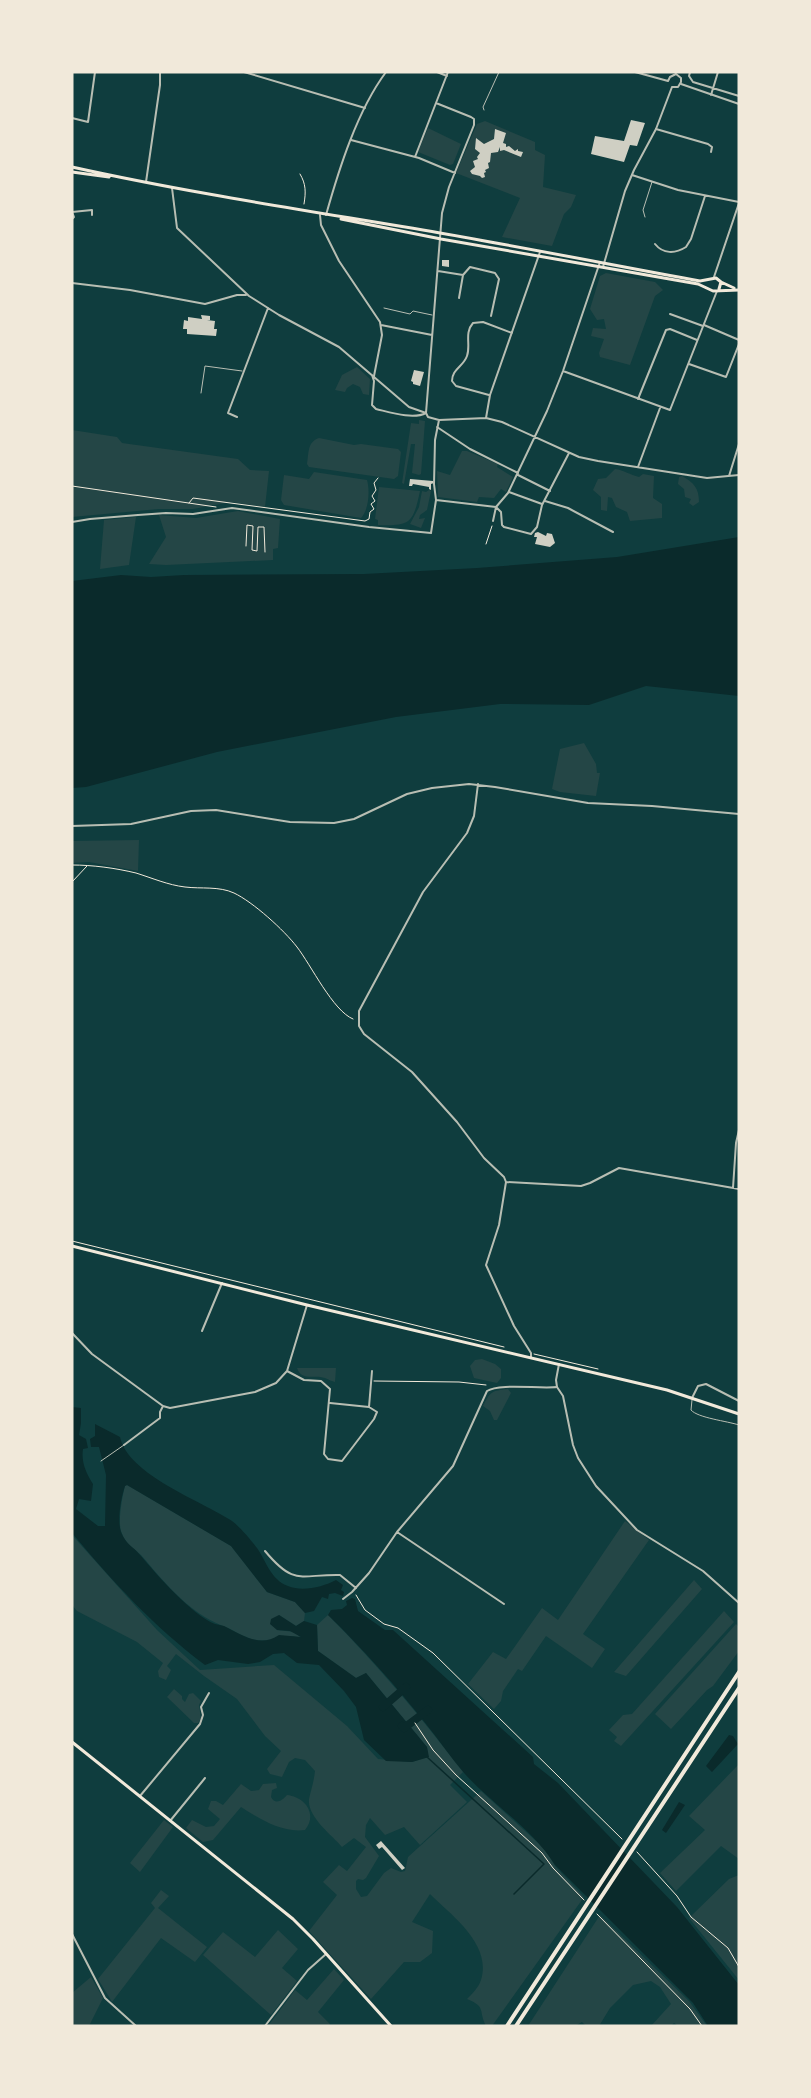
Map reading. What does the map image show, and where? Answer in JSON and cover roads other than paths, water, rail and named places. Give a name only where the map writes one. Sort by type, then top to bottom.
[{"type":"highway","points":[[507,2026],[739,1672]]},
{"type":"highway","points":[[516,2026],[739,1688]]},
{"type":"main road","points":[[72,167],[123,179]]},
{"type":"main road","points":[[72,172],[441,234],[698,284],[715,290],[739,290]]},
{"type":"main road","points":[[333,217],[441,239],[540,254]]},
{"type":"main road","points":[[601,265],[699,280],[716,279],[739,290]]},
{"type":"main road","points":[[715,290],[708,284],[716,279]]},
{"type":"main road","points":[[715,290],[716,279]]},
{"type":"main road","points":[[72,1246],[307,1305],[531,1355],[666,1390],[739,1414]]},
{"type":"main road","points":[[72,1742],[293,1919],[391,2026]]},
{"type":"street","points":[[72,118],[88,122],[95,72]]},
{"type":"street","points":[[146,183],[160,72]]},
{"type":"street","points":[[244,72],[364,108]]},
{"type":"street","points":[[326,216],[364,108],[386,72]]},
{"type":"street","points":[[415,157],[448,74],[437,72]]},
{"type":"street","points":[[635,72],[668,81],[672,87]]},
{"type":"street","points":[[711,95],[718,72]]},
{"type":"street","points":[[668,81],[671,75],[676,73],[681,78],[681,84]]},
{"type":"street","points":[[689,74],[693,82],[738,96],[739,90]]},
{"type":"street","points":[[672,87],[678,87],[681,84]]},
{"type":"street","points":[[681,84],[739,104]]},
{"type":"street","points":[[493,521],[496,507],[508,492],[536,437],[563,371],[621,203],[656,129],[672,87]]},
{"type":"street","points":[[436,103],[474,119],[474,125],[442,213],[426,412],[428,417],[439,420],[486,418],[501,422],[569,453],[588,459],[707,478],[739,475]]},
{"type":"street","points":[[656,129],[708,144],[712,147],[711,152]]},
{"type":"street","points":[[351,140],[415,157],[455,173]]},
{"type":"street","points":[[632,176],[652,183],[739,203],[716,279]]},
{"type":"street","points":[[172,188],[177,228],[249,296],[339,346],[409,407],[426,412]]},
{"type":"street","points":[[654,244],[667,252],[686,247],[692,239],[705,196]]},
{"type":"street","points":[[72,219],[74,217],[72,212],[92,210],[92,215]]},
{"type":"street","points":[[320,214],[321,225],[339,261],[381,325],[382,335],[373,376],[372,405],[376,409],[413,416],[423,415],[426,412]]},
{"type":"street","points":[[486,418],[490,395],[540,254]]},
{"type":"street","points":[[459,298],[463,275],[470,267],[495,273],[499,279],[491,316]]},
{"type":"street","points":[[438,271],[463,275]]},
{"type":"street","points":[[72,283],[130,290],[205,304],[237,295],[249,296]]},
{"type":"street","points":[[563,371],[669,411],[672,409],[704,326],[715,290]]},
{"type":"street","points":[[237,417],[228,413],[268,308]]},
{"type":"street","points":[[670,314],[739,342],[726,377],[688,364]]},
{"type":"street","points":[[490,395],[456,386],[452,381],[453,373],[466,357],[469,328],[473,323],[483,322],[512,333]]},
{"type":"street","points":[[381,325],[432,335]]},
{"type":"street","points":[[638,399],[666,330],[670,329],[698,340]]},
{"type":"street","points":[[374,388],[381,383]]},
{"type":"street","points":[[638,467],[661,408]]},
{"type":"street","points":[[72,522],[161,513],[193,514],[232,508],[430,533],[436,500],[435,452],[439,420]]},
{"type":"street","points":[[437,426],[470,449],[550,491]]},
{"type":"street","points":[[729,476],[739,444]]},
{"type":"street","points":[[436,500],[496,507],[501,512],[503,526],[531,534],[537,527],[543,503],[569,453]]},
{"type":"street","points":[[508,492],[568,508],[613,532]]},
{"type":"street","points":[[72,826],[131,824],[191,811],[216,810],[290,822],[334,824],[354,819],[407,794],[432,788],[478,784],[596,804],[652,806],[739,814]]},
{"type":"street","points":[[478,784],[474,816],[467,832],[423,892],[378,974],[359,1011],[358,1018],[359,1026],[364,1034],[412,1072],[506,1182],[499,1225],[486,1265],[514,1326],[531,1355]]},
{"type":"street","points":[[732,1188],[739,1130]]},
{"type":"street","points":[[506,1182],[581,1186],[619,1168],[739,1189]]},
{"type":"street","points":[[202,1331],[222,1283]]},
{"type":"street","points":[[72,1333],[92,1354],[163,1406],[170,1408],[255,1392],[276,1383],[287,1371],[307,1305]]},
{"type":"street","points":[[559,1364],[557,1387],[563,1396],[571,1437],[578,1458],[588,1476],[637,1530],[703,1571],[739,1603]]},
{"type":"street","points":[[287,1371],[304,1380],[321,1381],[330,1389],[324,1454],[330,1460],[344,1460],[374,1419],[376,1412],[369,1407],[330,1403]]},
{"type":"street","points":[[369,1407],[372,1371]]},
{"type":"street","points":[[692,1398],[702,1384],[739,1401]]},
{"type":"street","points":[[344,1599],[356,1588],[397,1532],[453,1466],[484,1395],[489,1389],[557,1387]]},
{"type":"street","points":[[124,1445],[160,1418],[163,1406]]},
{"type":"street","points":[[397,1532],[504,1604]]},
{"type":"street","points":[[265,1551],[290,1575],[304,1578],[340,1575],[356,1588]]},
{"type":"street","points":[[140,1796],[200,1724],[204,1715],[201,1707],[209,1693]]},
{"type":"street","points":[[170,1821],[205,1778]]},
{"type":"street","points":[[72,1934],[105,1998],[136,2026]]},
{"type":"street","points":[[266,2026],[308,1970],[326,1954]]},
{"type":"lane","points":[[484,110],[485,102],[499,72]]},
{"type":"lane","points":[[645,218],[644,210],[652,183]]},
{"type":"lane","points":[[384,308],[410,314],[413,311],[434,314]]},
{"type":"lane","points":[[201,393],[205,366],[244,371]]},
{"type":"lane","points":[[692,1398],[690,1406],[696,1415],[723,1419],[739,1425]]},
{"type":"lane","points":[[101,1461],[124,1445]]},
{"type":"waterway","points":[[383,1707],[406,1687]]},
{"type":"waterway","points":[[402,1726],[404,1728],[428,1710]]},
{"type":"waterway","points":[[427,1757],[544,1864],[514,1894]]}]
